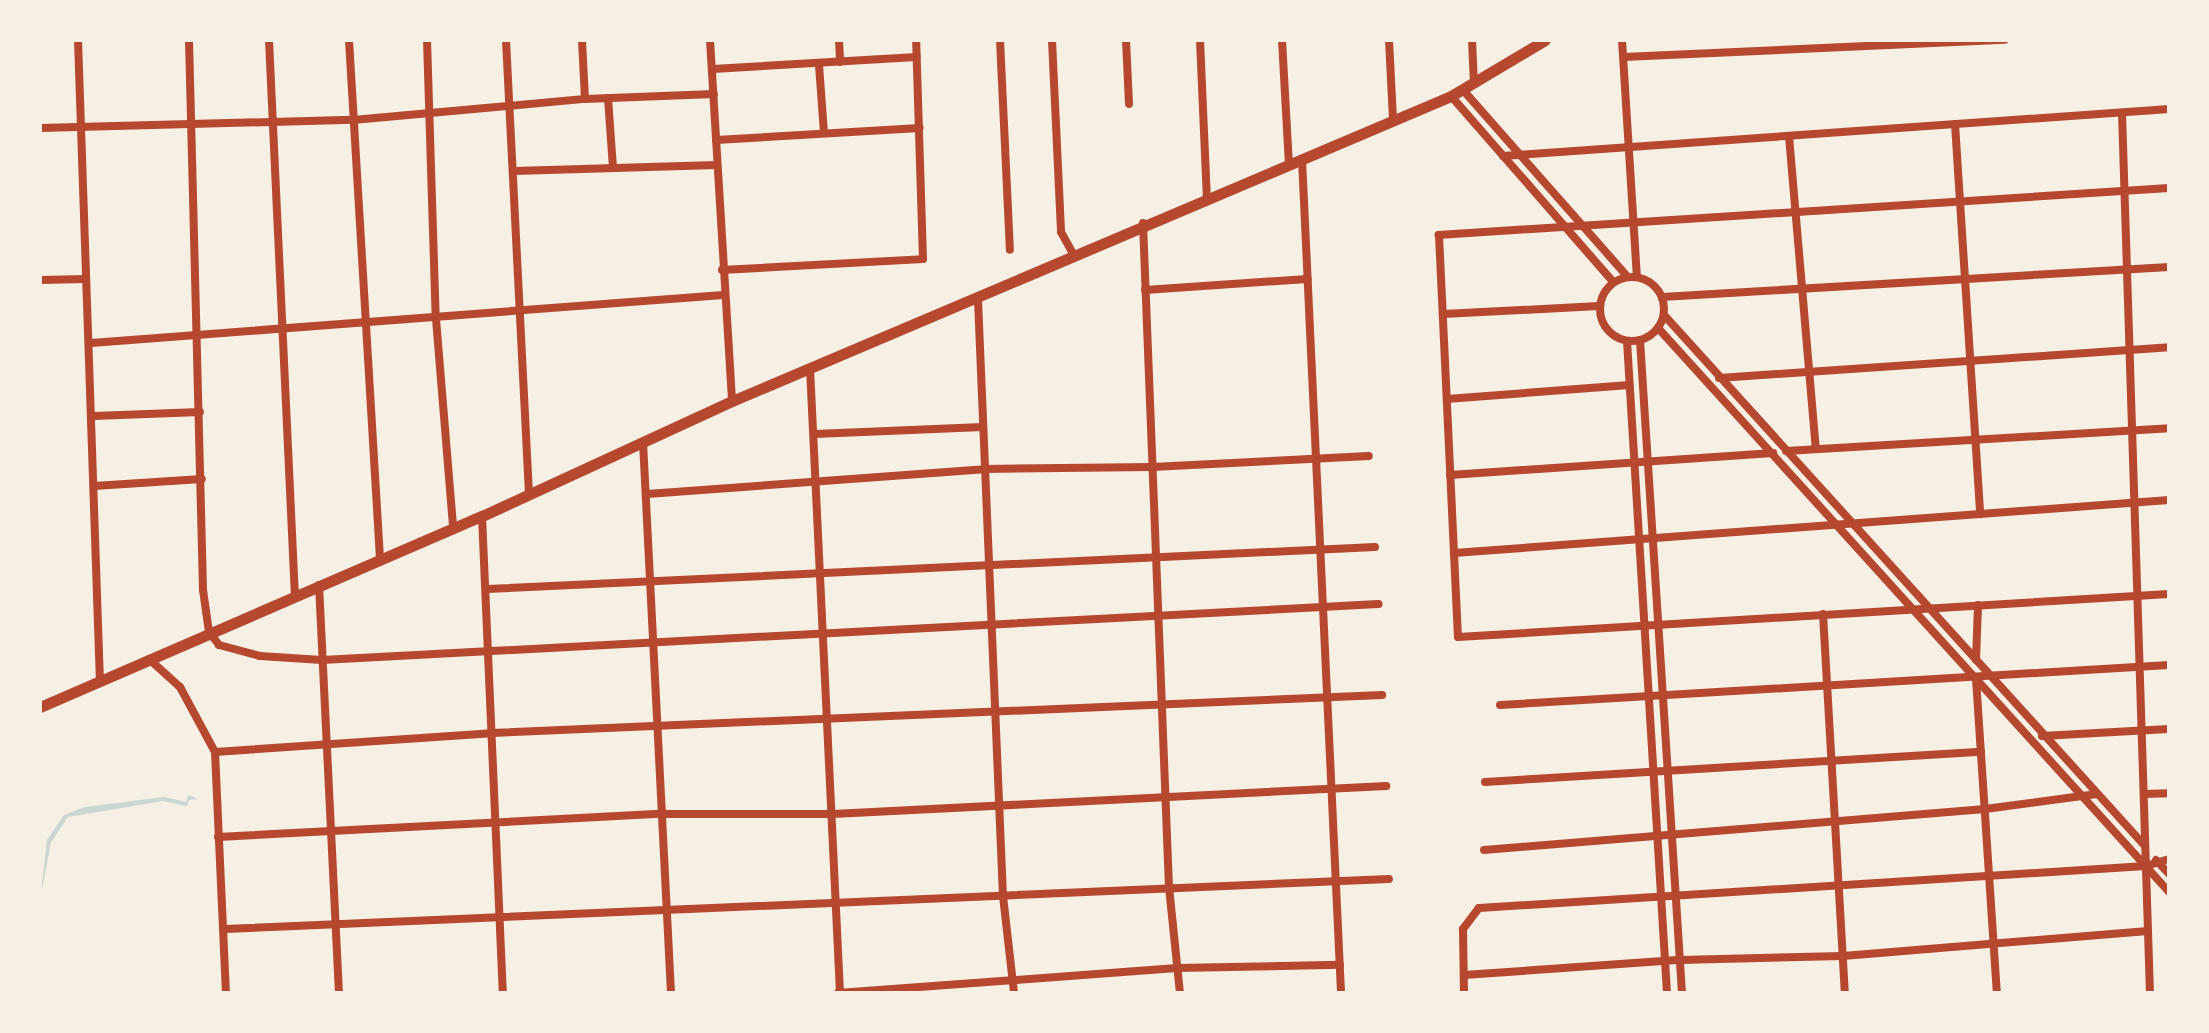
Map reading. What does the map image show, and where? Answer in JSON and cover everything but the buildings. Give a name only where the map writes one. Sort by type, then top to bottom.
[{"type":"main road","points":[[40,707],[482,516],[732,401],[978,300],[1143,223],[1207,200],[1451,96],[1545,40]]},
{"type":"street","points":[[78,40],[78,126],[94,416],[100,682]]},
{"type":"street","points":[[189,40],[194,125],[203,590],[209,632],[232,650],[322,660],[653,640],[991,627],[1379,604]]},
{"type":"street","points":[[269,40],[295,597]]},
{"type":"street","points":[[349,40],[362,323],[380,559]]},
{"type":"street","points":[[427,40],[436,319],[453,528]]},
{"type":"street","points":[[506,40],[529,495]]},
{"type":"street","points":[[582,40],[585,99]]},
{"type":"street","points":[[710,40],[723,295],[732,401]]},
{"type":"street","points":[[839,40],[840,62]]},
{"type":"street","points":[[722,270],[919,263],[925,255],[916,40]]},
{"type":"street","points":[[1000,40],[1010,250]]},
{"type":"street","points":[[1052,40],[1061,232],[1075,257]]},
{"type":"street","points":[[1126,40],[1129,104]]},
{"type":"street","points":[[1200,40],[1207,200]]},
{"type":"street","points":[[1282,40],[1289,165]]},
{"type":"street","points":[[1389,40],[1393,119]]},
{"type":"street","points":[[1472,40],[1468,88],[1520,155],[1582,225],[1632,276],[1648,281],[1662,297],[1664,315],[1658,328],[1640,340],[1627,341],[1606,329],[1599,306],[1613,282],[1632,276]]},
{"type":"street","points":[[1622,40],[1634,222],[1632,276]]},
{"type":"street","points":[[1624,57],[2005,40]]},
{"type":"street","points":[[713,69],[917,57]]},
{"type":"street","points":[[819,65],[824,133]]},
{"type":"street","points":[[40,128],[353,120],[585,99],[714,94]]},
{"type":"street","points":[[1451,96],[1613,282]]},
{"type":"street","points":[[608,98],[613,168]]},
{"type":"street","points":[[1503,156],[2169,109]]},
{"type":"street","points":[[2122,113],[2150,993]]},
{"type":"street","points":[[1955,124],[1980,514]]},
{"type":"street","points":[[716,140],[920,128]]},
{"type":"street","points":[[1789,136],[1816,449]]},
{"type":"street","points":[[1302,159],[1341,993]]},
{"type":"street","points":[[514,171],[717,165]]},
{"type":"street","points":[[2169,188],[1439,235],[1458,637],[1910,607],[2169,594]]},
{"type":"street","points":[[1143,223],[1168,799],[1169,887],[1180,993]]},
{"type":"street","points":[[1662,297],[2169,267]]},
{"type":"street","points":[[40,280],[86,279]]},
{"type":"street","points":[[1145,290],[1308,279]]},
{"type":"street","points":[[91,343],[723,295]]},
{"type":"street","points":[[978,300],[998,806],[1003,896],[1014,993]]},
{"type":"street","points":[[1443,314],[1599,306]]},
{"type":"street","points":[[1664,315],[2169,874]]},
{"type":"street","points":[[1658,328],[2169,892]]},
{"type":"street","points":[[1640,340],[1682,993]]},
{"type":"street","points":[[1627,341],[1667,993]]},
{"type":"street","points":[[1704,379],[2169,347]]},
{"type":"street","points":[[810,368],[840,993],[1177,968],[1340,965]]},
{"type":"street","points":[[1447,399],[1629,385]]},
{"type":"street","points":[[94,416],[200,412]]},
{"type":"street","points":[[815,434],[983,427]]},
{"type":"street","points":[[1450,475],[2169,428]]},
{"type":"street","points":[[643,442],[655,727],[664,814],[665,911],[671,993]]},
{"type":"street","points":[[647,494],[984,469],[1152,467],[1369,456]]},
{"type":"street","points":[[94,486],[202,479]]},
{"type":"street","points":[[1454,553],[1834,522],[2169,500]]},
{"type":"street","points":[[482,516],[503,993]]},
{"type":"street","points":[[487,589],[1375,547]]},
{"type":"street","points":[[319,585],[339,993]]},
{"type":"street","points":[[1976,660],[1978,605]]},
{"type":"street","points":[[1823,614],[1845,993]]},
{"type":"street","points":[[149,659],[180,687],[215,752],[226,993]]},
{"type":"street","points":[[1500,705],[2169,665]]},
{"type":"street","points":[[1976,677],[1997,993]]},
{"type":"street","points":[[215,752],[325,748],[491,733],[993,709],[1382,695]]},
{"type":"street","points":[[2026,736],[2169,729]]},
{"type":"street","points":[[1485,782],[1981,752]]},
{"type":"street","points":[[218,837],[664,814],[833,814],[1386,786]]},
{"type":"street","points":[[2144,794],[2169,793]]},
{"type":"street","points":[[1484,850],[1985,809],[2084,799],[2097,794]]},
{"type":"street","points":[[1464,993],[1463,929],[1479,908],[1989,873],[2146,866],[2157,860],[2169,859]]},
{"type":"street","points":[[225,929],[336,927],[1389,879]]},
{"type":"street","points":[[1464,975],[1680,960],[1843,956],[2148,931]]},
{"type":"shaded area","points":[[188,795],[198,799],[189,800],[187,806],[163,801],[68,817],[51,842],[40,901],[47,840],[64,815],[85,807],[164,797],[186,802]]}]
